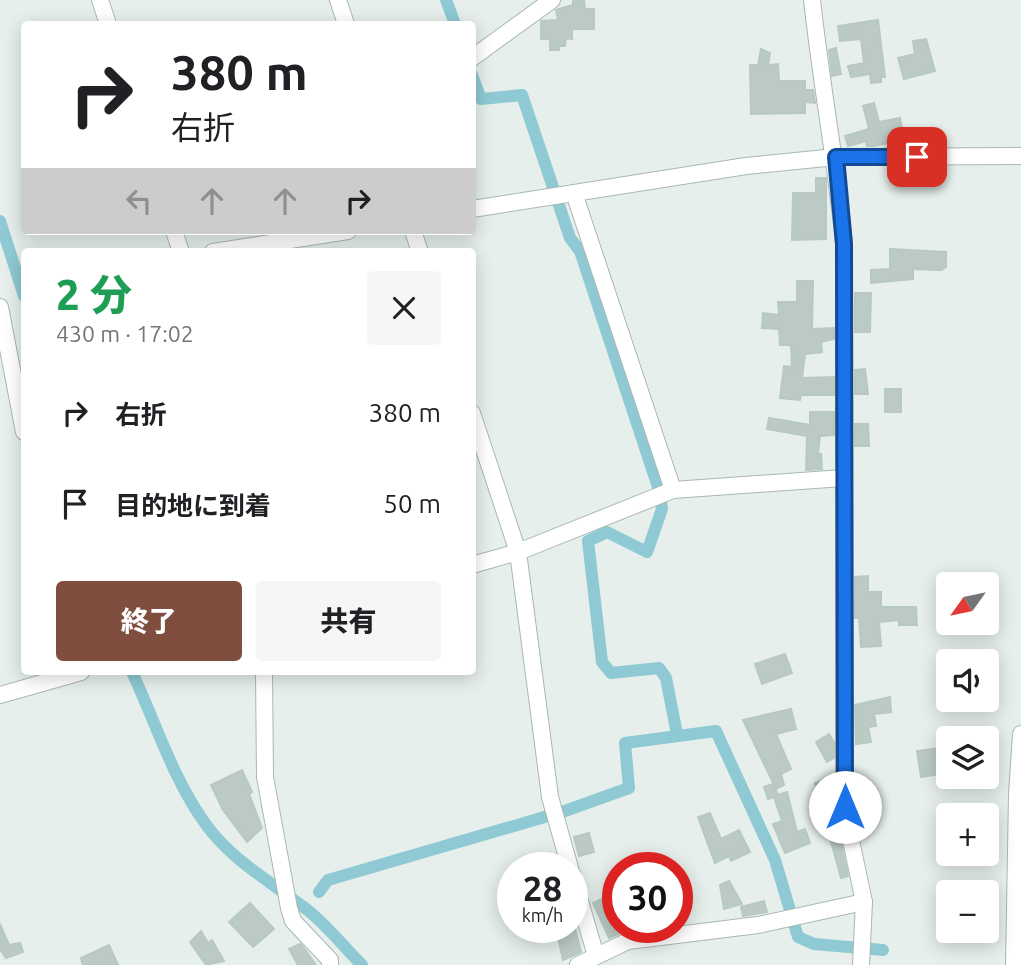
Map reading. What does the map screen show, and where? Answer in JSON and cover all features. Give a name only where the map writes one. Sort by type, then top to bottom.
[{"type":"street","points":[[100,0],[107,21]]},
{"type":"street","points":[[338,0],[345,21]]},
{"type":"street","points":[[478,54],[552,0]]},
{"type":"street","points":[[812,0],[821,79],[836,157],[844,244],[845,807],[864,902],[861,965]]},
{"type":"street","points":[[476,208],[746,166],[836,157],[1021,156]]},
{"type":"street","points":[[570,193],[674,490]]},
{"type":"street","points":[[261,248],[328,235]]},
{"type":"street","points":[[0,306],[21,416]]},
{"type":"street","points":[[476,425],[518,552],[550,797],[565,852]]},
{"type":"street","points":[[476,564],[518,552],[674,490],[844,478]]},
{"type":"street","points":[[0,695],[70,675]]},
{"type":"street","points":[[264,675],[265,777],[289,908],[293,921],[330,960],[330,965]]},
{"type":"street","points":[[1014,965],[1017,794],[1021,734]]},
{"type":"street","points":[[578,965],[628,942],[758,925],[864,902]]},
{"type":"street","points":[[588,929],[596,956]]},
{"type":"building","points":[[573,0],[584,0],[585,9],[594,9],[594,29],[572,29],[572,39],[566,38],[565,46],[559,46],[559,50],[550,50],[550,39],[541,39],[541,21],[558,20],[556,10],[573,5]]},
{"type":"building","points":[[878,20],[885,77],[881,77],[881,82],[871,83],[870,74],[851,77],[848,66],[864,63],[861,39],[840,41],[838,26]]},
{"type":"building","points":[[926,39],[935,71],[904,79],[898,58],[915,54],[913,41]]},
{"type":"building","points":[[836,48],[841,74],[832,76],[829,50]]},
{"type":"building","points":[[761,49],[770,53],[768,65],[778,64],[779,81],[805,81],[805,90],[813,90],[815,103],[805,102],[805,113],[751,114],[750,65],[758,65]]},
{"type":"building","points":[[874,103],[879,122],[900,118],[904,140],[874,146],[867,146],[866,141],[848,146],[845,136],[869,129],[863,106]]},
{"type":"building","points":[[816,178],[826,178],[826,239],[792,240],[793,193],[816,193]]},
{"type":"building","points":[[890,249],[946,252],[946,267],[941,270],[913,269],[913,279],[871,283],[871,270],[890,269]]},
{"type":"building","points":[[797,281],[813,281],[812,329],[834,328],[834,339],[821,342],[822,352],[805,354],[802,378],[834,377],[834,395],[801,395],[800,400],[780,398],[784,366],[792,367],[791,345],[780,345],[779,329],[762,328],[763,313],[779,315],[778,302],[797,302]]},
{"type":"building","points":[[855,293],[871,293],[870,332],[855,332]]},
{"type":"building","points":[[865,369],[868,394],[855,394],[855,370]]},
{"type":"building","points":[[885,389],[901,389],[901,412],[885,412]]},
{"type":"building","points":[[810,412],[834,412],[834,435],[820,436],[818,454],[821,454],[822,469],[806,470],[807,436],[767,429],[769,418],[810,425]]},
{"type":"building","points":[[855,424],[868,424],[869,446],[855,446]]},
{"type":"building","points":[[868,576],[868,592],[881,592],[881,607],[916,607],[917,625],[899,625],[899,620],[879,622],[881,646],[861,647],[859,618],[855,618],[855,577]]},
{"type":"building","points":[[785,654],[792,673],[762,684],[755,664]]},
{"type":"building","points":[[890,697],[891,712],[874,714],[876,726],[868,727],[871,742],[856,744],[855,705]]},
{"type":"building","points":[[791,709],[796,729],[776,734],[791,769],[781,774],[784,785],[776,789],[743,720]]},
{"type":"building","points":[[829,734],[834,742],[834,758],[827,762],[816,742]]},
{"type":"building","points":[[936,748],[936,775],[921,777],[917,751]]},
{"type":"building","points":[[242,770],[252,792],[249,794],[262,828],[247,842],[223,810],[211,785]]},
{"type":"building","points":[[832,778],[834,809],[848,876],[841,878],[815,783]]},
{"type":"building","points":[[773,784],[778,795],[787,792],[797,832],[805,829],[810,843],[785,853],[773,824],[782,821],[774,797],[768,799],[764,787]]},
{"type":"building","points":[[710,813],[721,839],[739,830],[750,852],[731,861],[729,856],[715,863],[698,817]]},
{"type":"building","points":[[589,833],[594,852],[578,852],[574,837]]},
{"type":"building","points":[[729,881],[742,904],[724,909],[720,885]]},
{"type":"building","points":[[602,899],[602,923],[593,903]]},
{"type":"building","points":[[764,901],[767,912],[743,916],[741,907]]},
{"type":"building","points":[[250,903],[274,929],[253,947],[229,922]]},
{"type":"building","points":[[0,924],[9,945],[20,943],[23,952],[6,958],[0,949]]},
{"type":"building","points":[[201,931],[208,943],[212,940],[224,961],[206,965],[190,942]]},
{"type":"building","points":[[559,943],[579,943],[581,952],[563,960]]},
{"type":"building","points":[[300,944],[316,965],[298,965],[289,949]]},
{"type":"building","points":[[109,945],[118,965],[83,965],[81,958]]},
{"type":"waterway","points":[[446,0],[454,21]]},
{"type":"waterway","points":[[476,86],[481,99],[522,95],[570,238],[580,251],[658,487]]},
{"type":"waterway","points":[[0,221],[21,287]]},
{"type":"waterway","points":[[661,502],[662,509],[647,552],[607,532],[588,541],[602,662],[611,673],[659,668],[666,678],[677,734]]},
{"type":"waterway","points":[[133,675],[184,790],[217,839],[240,860],[313,914],[362,965]]},
{"type":"waterway","points":[[562,812],[629,788],[625,743],[716,731],[775,860],[798,937],[814,944],[883,950]]},
{"type":"waterway","points":[[319,892],[328,880],[548,816]]},
{"type":"route","points":[[845,807],[844,244],[836,157],[917,157]]}]
